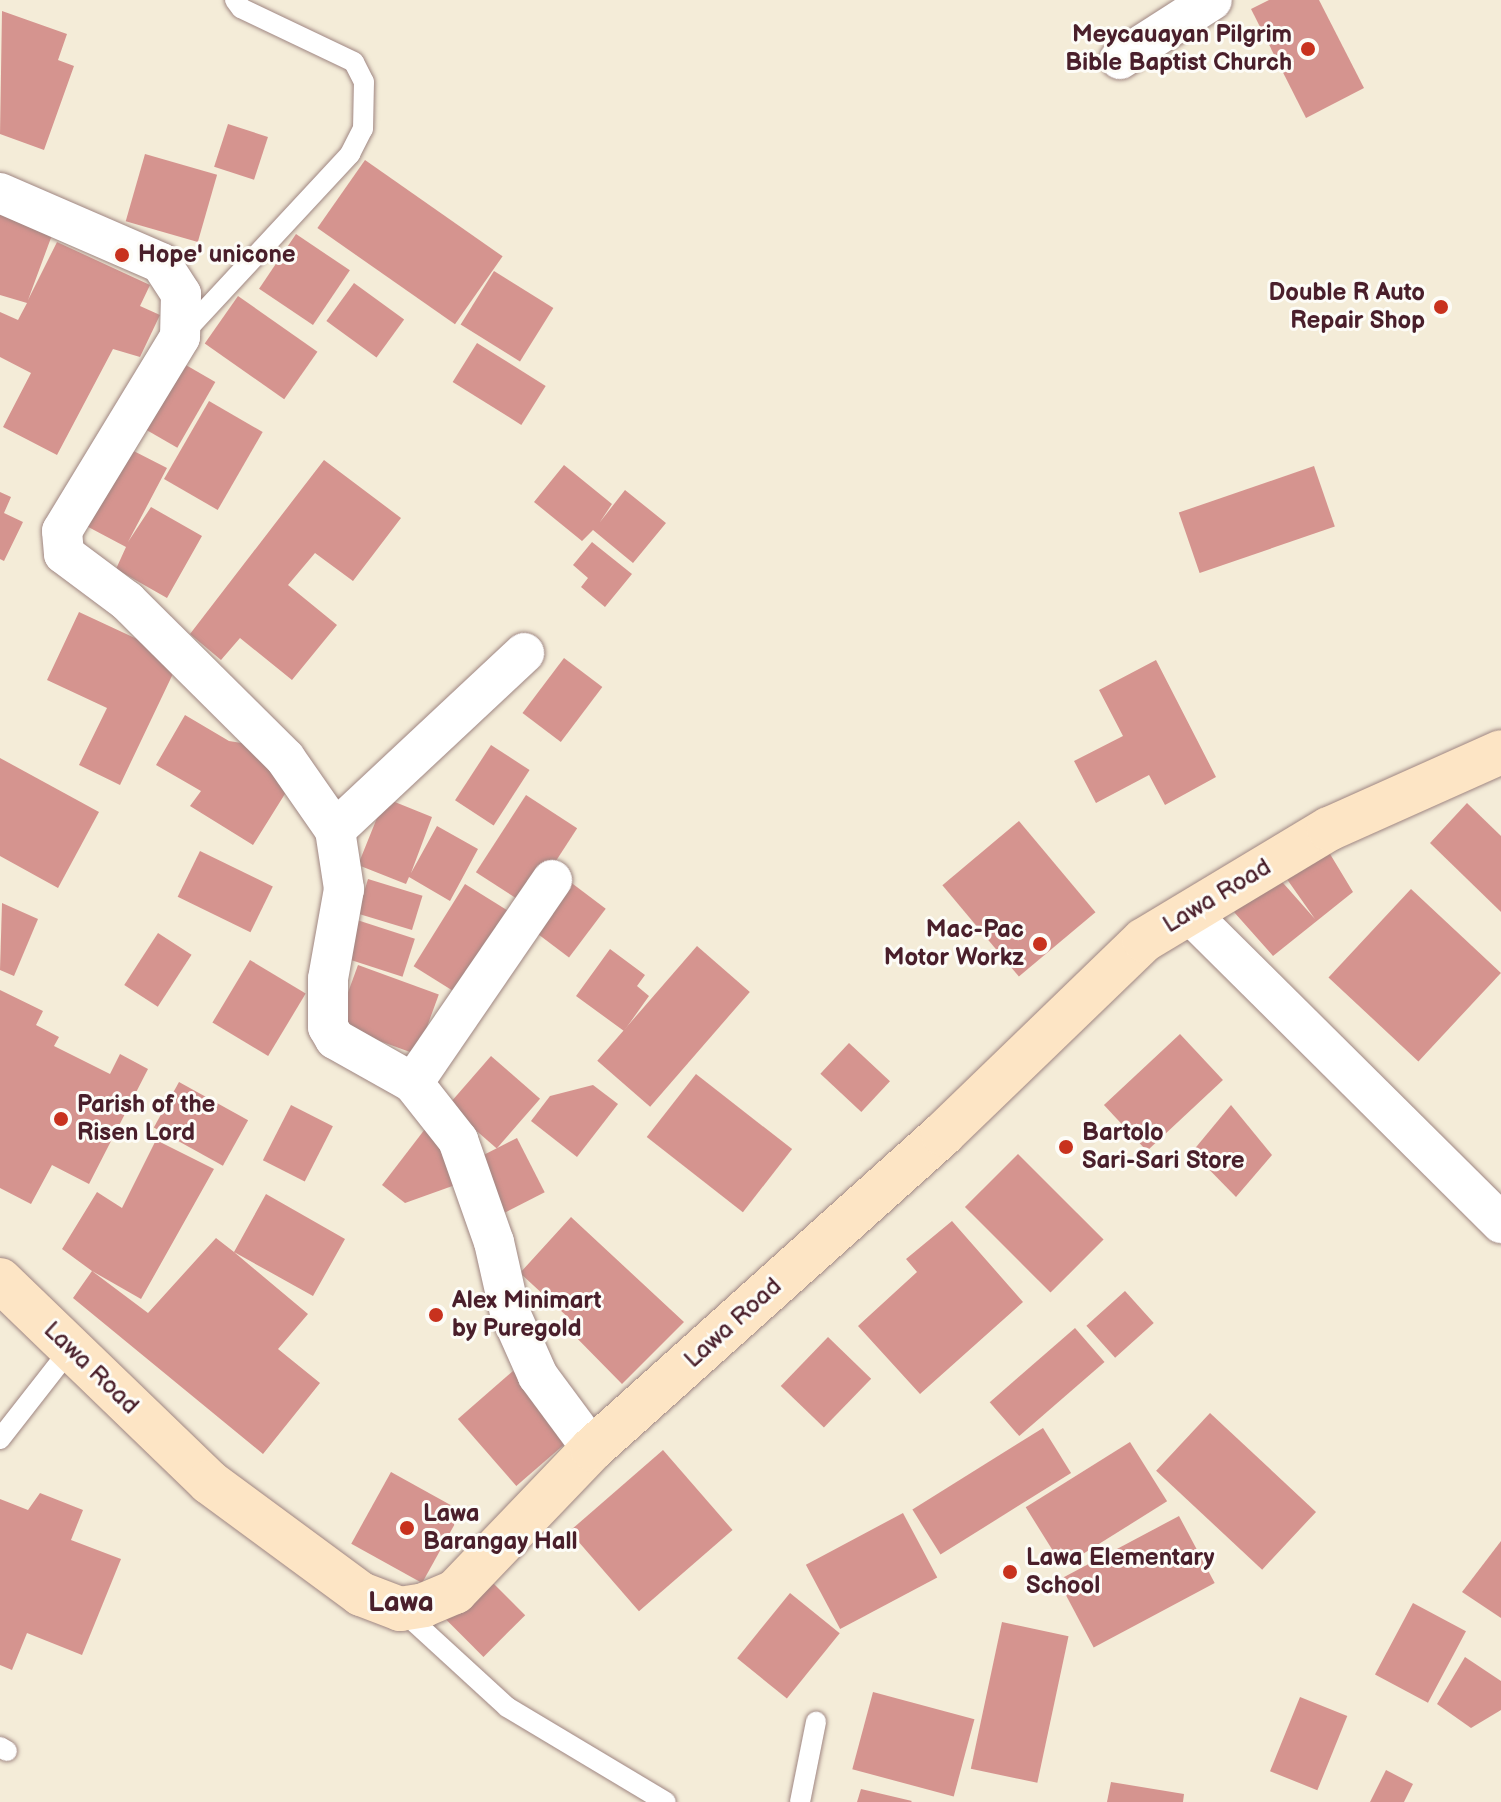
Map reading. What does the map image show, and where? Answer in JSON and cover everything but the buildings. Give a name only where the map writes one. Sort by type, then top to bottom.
[{"type":"street","points":[[1120,59],[1212,0]]},
{"type":"street","points":[[0,193],[161,263],[181,294],[180,337],[62,531],[64,554],[127,601],[285,758],[335,830],[344,889],[328,979],[328,1027],[335,1039],[413,1083],[458,1140],[494,1242],[510,1313],[538,1376],[592,1449]]},
{"type":"street","points":[[335,830],[524,653]]},
{"type":"street","name":"Lawa Road","points":[[0,1280],[209,1482],[361,1594],[400,1609],[455,1592],[592,1449],[943,1134],[1144,940],[1329,829],[1501,752]]},
{"type":"street","points":[[413,1083],[552,880]]},
{"type":"street","points":[[1189,913],[1501,1223]]},
{"type":"lane","points":[[180,337],[350,154],[363,129],[364,82],[354,62],[241,8],[235,0]]},
{"type":"lane","points":[[0,1439],[71,1348]]},
{"type":"lane","points":[[400,1609],[507,1707],[666,1802]]},
{"type":"lane","points":[[800,1802],[816,1722]]},
{"type":"place","name":"Meycauayan Pilgrim Bible Baptist Church","points":[[1308,49]]},
{"type":"place","name":"Hope' unicone","points":[[122,255]]},
{"type":"place","name":"Double R Auto Repair Shop","points":[[1441,307]]},
{"type":"place","name":"Mac-Pac Motor Workz","points":[[1040,944]]},
{"type":"place","name":"Parish of the Risen Lord","points":[[61,1119]]},
{"type":"place","name":"Bartolo Sari-Sari Store","points":[[1066,1147]]},
{"type":"place","name":"Alex Minimart by Puregold","points":[[436,1315]]},
{"type":"place","name":"Lawa Barangay Hall","points":[[407,1528]]},
{"type":"place","name":"Lawa Elementary School","points":[[1010,1572]]},
{"type":"district","name":"Lawa","points":[[401,1603]]}]
